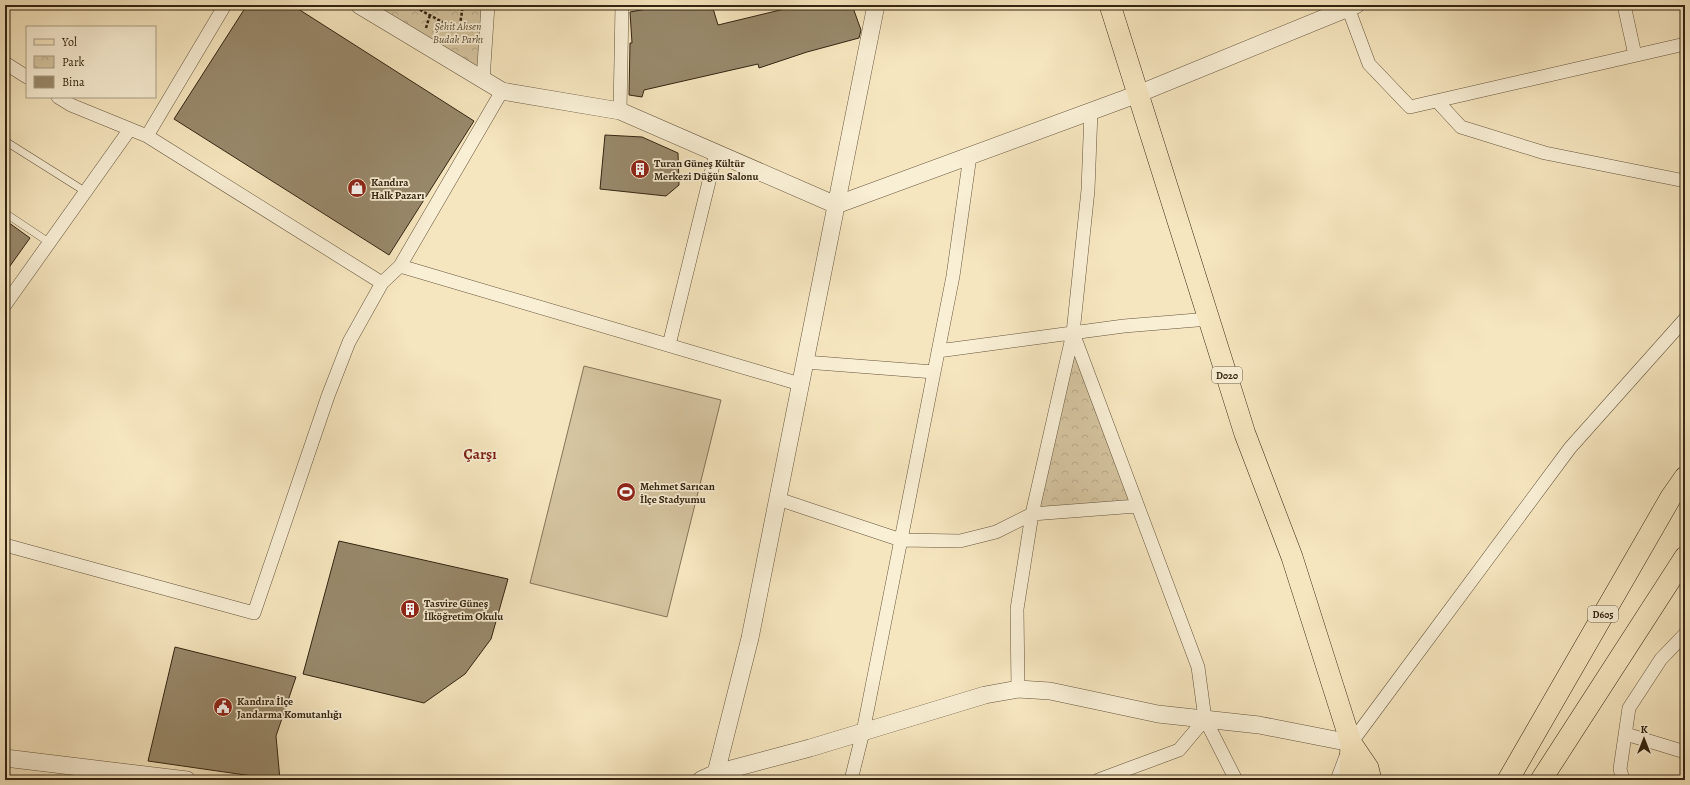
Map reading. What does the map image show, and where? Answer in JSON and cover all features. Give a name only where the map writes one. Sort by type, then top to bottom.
[{"type":"main road","name":"D020","points":[[1110,5],[1245,434],[1292,557],[1351,743],[1364,776]]},
{"type":"main road","name":"D605","points":[[1508,780],[1522,752],[1671,497],[1685,476]]},
{"type":"main road","points":[[1540,780],[1685,557]]},
{"type":"main road","points":[[1499,780],[1522,752]]},
{"type":"main road","points":[[1364,776],[1385,780]]},
{"type":"street","points":[[146,136],[225,5]]},
{"type":"street","points":[[483,80],[488,5]]},
{"type":"street","points":[[620,111],[622,5]]},
{"type":"street","points":[[708,777],[750,638],[876,5]]},
{"type":"street","points":[[1624,5],[1635,55]]},
{"type":"street","points":[[364,6],[502,91],[620,111],[836,205],[1138,94],[1350,6],[1370,64],[1410,107],[1685,44]]},
{"type":"street","points":[[5,63],[26,76]]},
{"type":"street","points":[[5,545],[254,612],[328,396],[350,342],[382,283],[400,266],[502,91]]},
{"type":"street","points":[[59,98],[71,106],[146,136],[382,283]]},
{"type":"street","points":[[1437,101],[1461,127],[1545,153],[1685,181]]},
{"type":"street","points":[[1018,689],[1017,609],[1032,514],[1073,333],[1088,190],[1091,111]]},
{"type":"street","points":[[5,305],[130,130]]},
{"type":"street","points":[[669,345],[716,153]]},
{"type":"street","points":[[851,780],[901,540],[953,276],[970,156]]},
{"type":"street","points":[[400,266],[800,384]]},
{"type":"street","points":[[938,352],[1124,326],[1209,319]]},
{"type":"street","points":[[1337,780],[1351,743],[1570,448],[1685,319]]},
{"type":"street","points":[[1073,333],[1198,667],[1205,719],[1236,780]]},
{"type":"street","points":[[805,362],[934,372]]},
{"type":"street","points":[[778,499],[901,540],[960,541],[996,532],[1032,514],[1137,506]]},
{"type":"street","points":[[1623,780],[1620,769],[1629,708],[1661,659],[1685,634]]},
{"type":"street","points":[[708,777],[985,695],[1018,689],[1050,691],[1158,714],[1259,725],[1351,743]]},
{"type":"street","points":[[1103,779],[1179,750],[1205,719]]},
{"type":"street","points":[[1626,734],[1685,752]]},
{"type":"street","points":[[5,758],[187,780]]},
{"type":"lane","points":[[5,141],[86,192]]},
{"type":"lane","points":[[5,213],[50,243]]},
{"type":"path","points":[[411,5],[460,31],[463,5]]},
{"type":"green space","name":"Şehit Ahsen Budak Parkı","points":[[366,5],[488,5],[483,80]]},
{"type":"green space","points":[[1073,333],[1137,506],[1032,514]]},
{"type":"green space","name":"Mehmet Sarıcan İlçe Stadyumu","points":[[584,366],[721,400],[667,617],[530,583]]},
{"type":"building","name":"Kandıra Halk Pazarı","points":[[247,5],[292,5],[474,121],[389,255],[174,119]]},
{"type":"building","points":[[669,5],[712,5],[718,25],[801,5],[852,5],[861,30],[859,38],[807,52],[759,68],[758,64],[644,90],[642,97],[629,95],[630,43],[632,43],[630,12]]},
{"type":"building","name":"Turan Güneş Kültür Merkezi Düğün Salonu","points":[[605,135],[642,137],[678,153],[679,185],[666,196],[600,189]]},
{"type":"building","points":[[5,220],[30,238],[5,273]]},
{"type":"building","name":"Tasvire Güneş İlköğretim Okulu","points":[[339,541],[508,579],[491,639],[465,674],[424,703],[303,674]]},
{"type":"building","name":"Kandıra İlçe Jandarma Komutanlığı","points":[[175,647],[296,677],[276,736],[280,780],[148,761]]},
{"type":"place","name":"Turan Güneş Kültür Merkezi Düğün Salonu","points":[[640,169]]},
{"type":"place","name":"Kandıra Halk Pazarı","points":[[357,188]]},
{"type":"place","name":"Mehmet Sarıcan İlçe Stadyumu","points":[[626,492]]},
{"type":"place","name":"Tasvire Güneş İlköğretim Okulu","points":[[410,609]]},
{"type":"place","name":"Kandıra İlçe Jandarma Komutanlığı","points":[[223,707]]},
{"type":"district","name":"Çarşı","points":[[480,454]]}]
